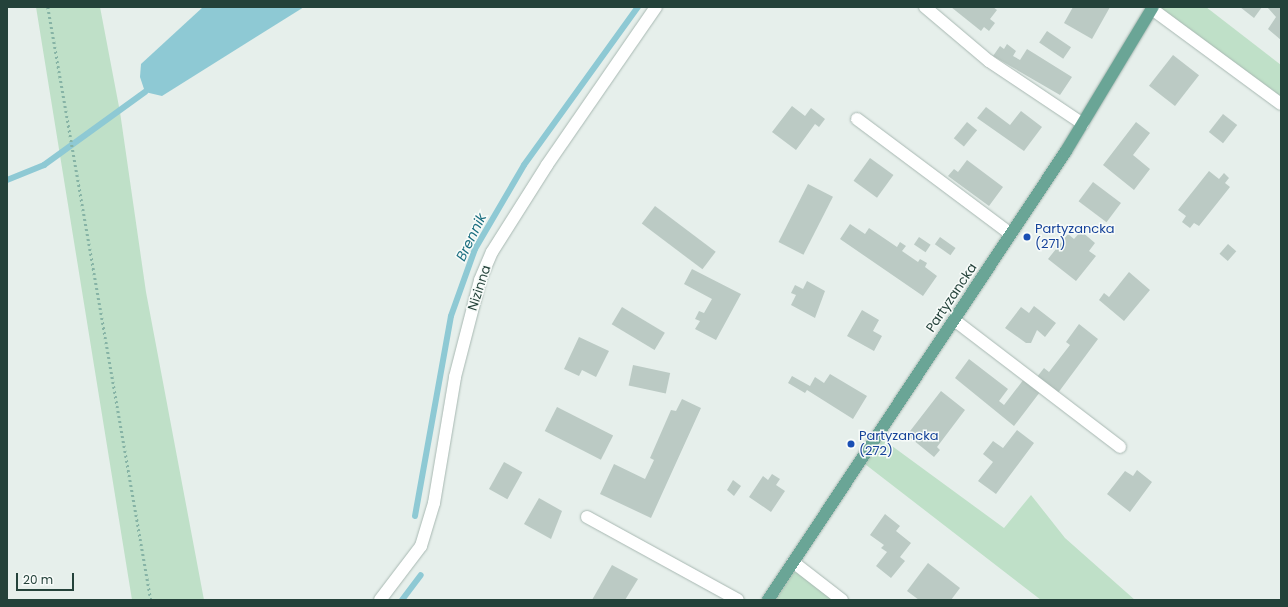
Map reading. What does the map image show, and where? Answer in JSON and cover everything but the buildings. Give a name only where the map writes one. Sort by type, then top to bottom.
[{"type":"main road","name":"Partyzancka","points":[[768,600],[1083,124],[1152,8]]},
{"type":"street","name":"Nizinna","points":[[380,600],[421,546],[434,503],[455,377],[480,280],[492,252],[547,165],[656,7]]},
{"type":"street","points":[[925,7],[989,62],[1083,124]]},
{"type":"street","points":[[1152,8],[1281,104]]},
{"type":"street","points":[[857,119],[1011,234]]},
{"type":"street","points":[[954,320],[1120,447]]},
{"type":"street","points":[[587,517],[738,600]]},
{"type":"street","points":[[793,562],[842,600]]},
{"type":"path","points":[[48,7],[151,600]]},
{"type":"green space","points":[[36,7],[100,7],[120,112],[146,292],[204,600],[132,600]]},
{"type":"green space","points":[[1153,7],[1206,7],[1281,65],[1281,104]]},
{"type":"green space","points":[[877,435],[1004,528],[1031,495],[1065,538],[1135,600],[1041,600],[861,461]]},
{"type":"green space","points":[[793,562],[842,600],[768,600]]},
{"type":"water","points":[[203,7],[304,7],[162,96],[145,92],[140,77],[141,64]]},
{"type":"waterway","name":"Brennik","points":[[415,516],[451,316],[475,249],[524,165],[638,7]]},
{"type":"waterway","points":[[7,180],[44,165],[145,92]]},
{"type":"waterway","name":"Brennik","points":[[402,600],[421,575]]},
{"type":"place","name":"Partyzancka (271)","points":[[1027,237]]},
{"type":"place","name":"Partyzancka (272)","points":[[851,444]]}]
